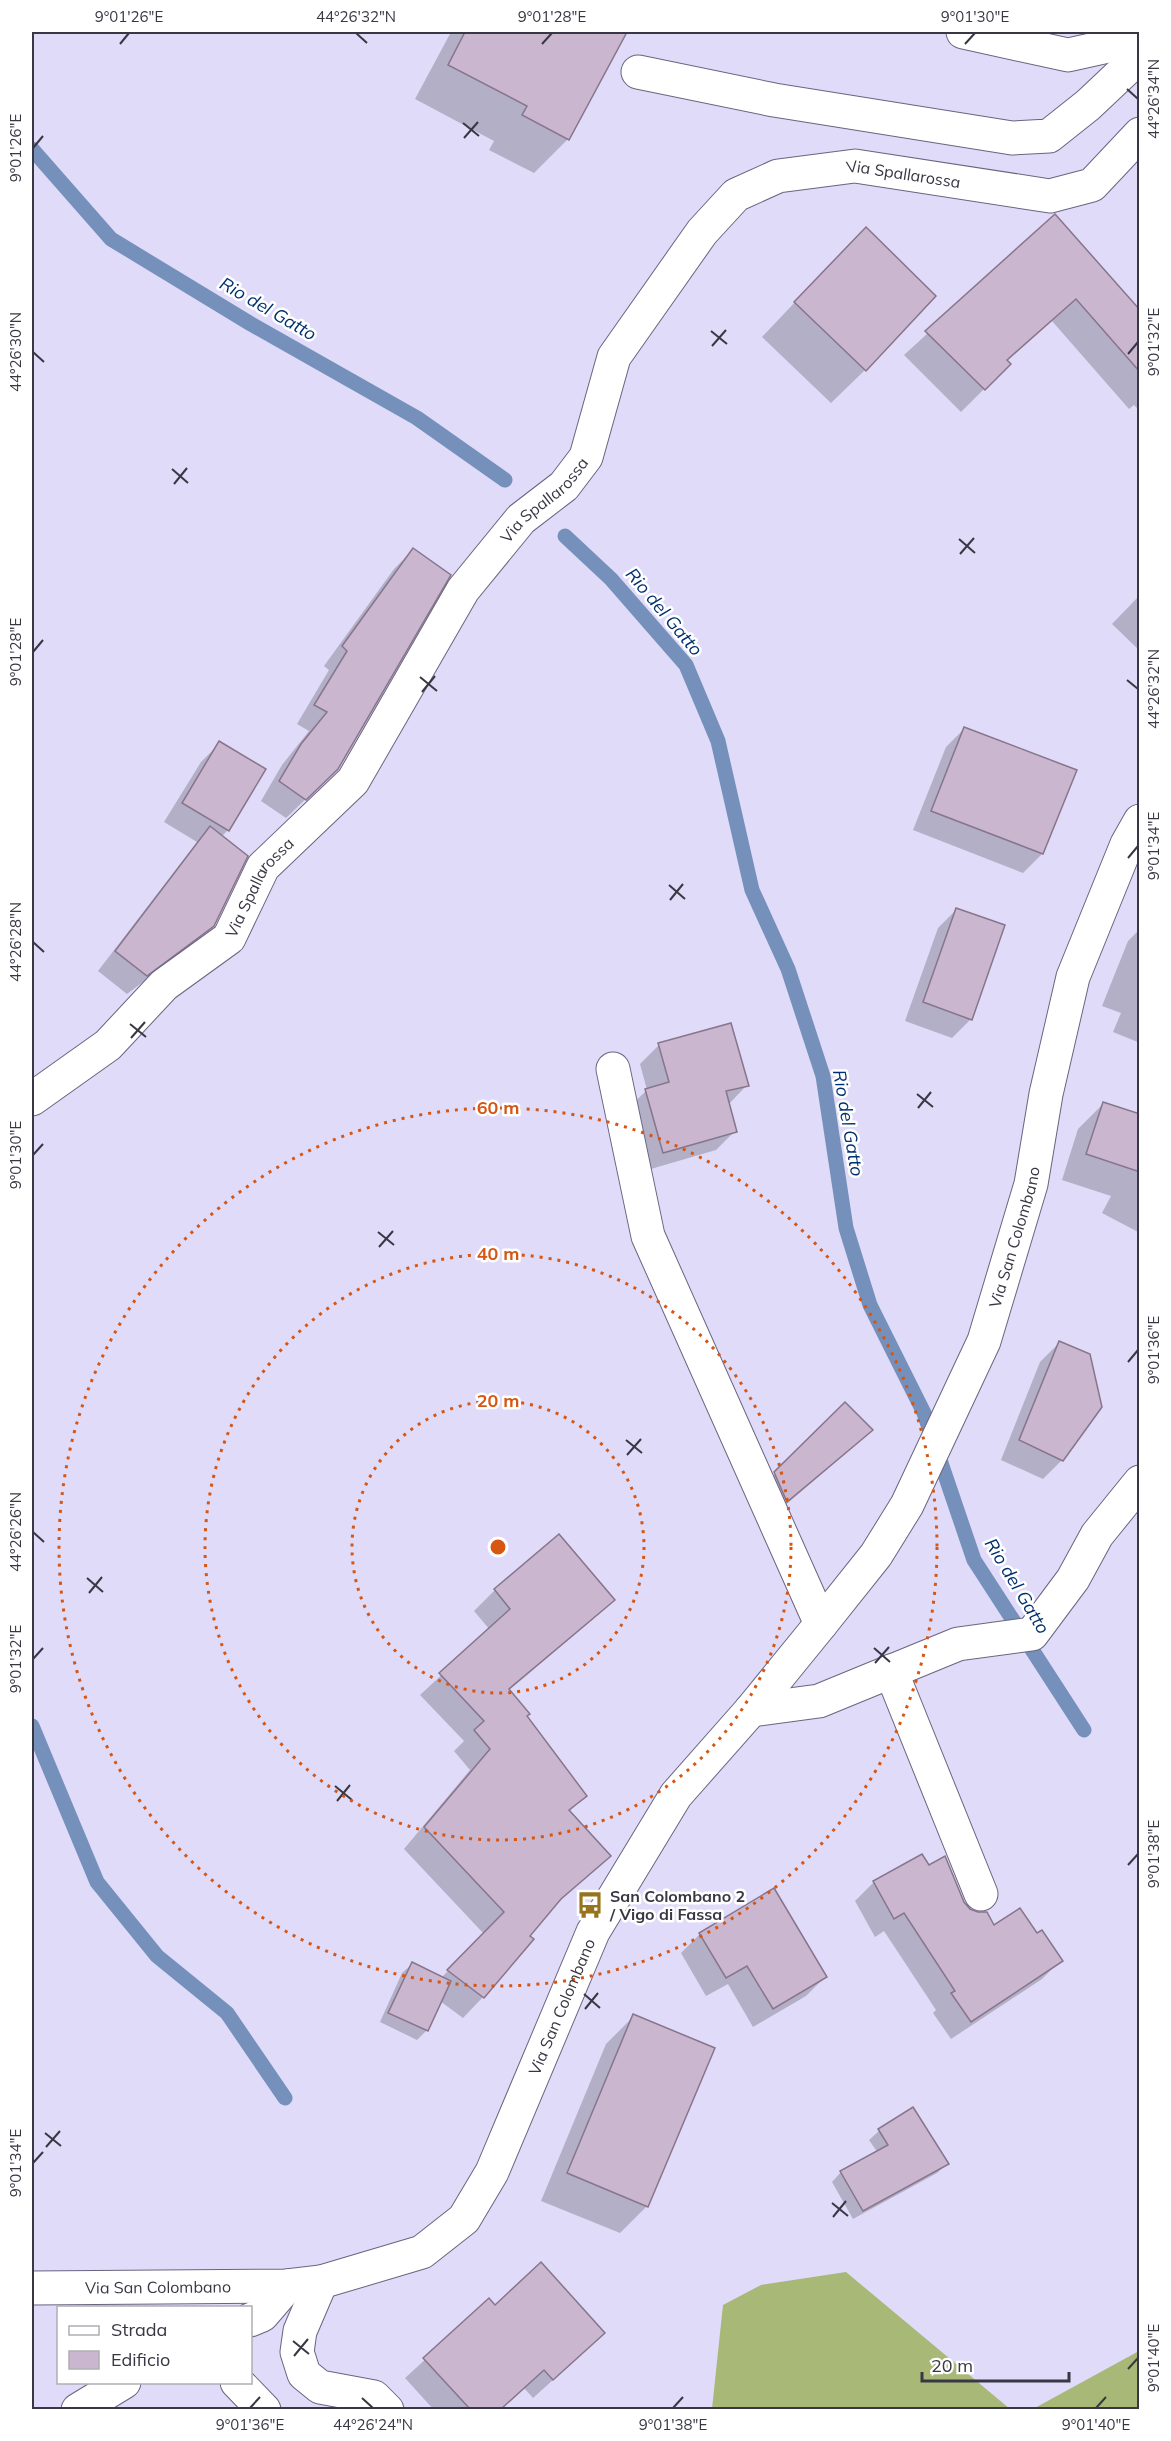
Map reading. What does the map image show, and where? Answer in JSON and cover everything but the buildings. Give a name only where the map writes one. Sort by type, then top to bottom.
[{"type":"street","points":[[963,32],[1068,55],[1140,39]]},
{"type":"street","points":[[638,72],[774,100],[1012,138],[1048,136],[1088,105],[1140,56]]},
{"type":"street","name":"Via Spallarossa","points":[[32,1099],[108,1046],[164,985],[229,938],[263,867],[353,781],[464,590],[521,519],[564,486],[586,457],[614,357],[702,232],[736,195],[778,176],[855,166],[1050,196],[1092,185],[1140,134]]},
{"type":"street","name":"Via San Colombano","points":[[32,2288],[287,2286],[321,2282],[422,2252],[464,2219],[492,2172],[593,1932],[676,1795],[751,1710],[876,1555],[907,1505],[984,1341],[1031,1184],[1048,1084],[1073,977],[1127,844],[1140,821]]},
{"type":"street","points":[[613,1069],[648,1236],[821,1624]]},
{"type":"street","points":[[751,1710],[819,1701],[958,1644],[1032,1634],[1072,1579],[1097,1534],[1140,1482]]},
{"type":"street","points":[[891,1671],[981,1894]]},
{"type":"street","points":[[321,2282],[300,2331],[297,2352],[304,2374],[320,2387],[374,2397],[387,2409]]},
{"type":"street","points":[[252,2319],[262,2315],[287,2286]]},
{"type":"street","points":[[78,2409],[121,2384]]},
{"type":"street","points":[[239,2384],[264,2409]]},
{"type":"green space","points":[[846,2272],[1010,2409],[712,2409],[723,2305],[761,2285]]},
{"type":"green space","points":[[1139,2351],[1139,2409],[1033,2409]]},
{"type":"waterway","name":"Rio del Gatto","points":[[32,149],[111,239],[251,324],[417,418],[505,480]]},
{"type":"waterway","name":"Rio del Gatto","points":[[565,536],[611,579],[686,665],[718,741],[752,890],[788,969],[823,1076],[846,1228],[870,1305],[924,1413],[974,1560],[1084,1730]]},
{"type":"waterway","points":[[32,1726],[97,1882],[157,1956],[227,2013],[285,2098]]},
{"type":"place","name":"San Colombano 2 / Vigo di Fassa","points":[[590,1905]]}]
